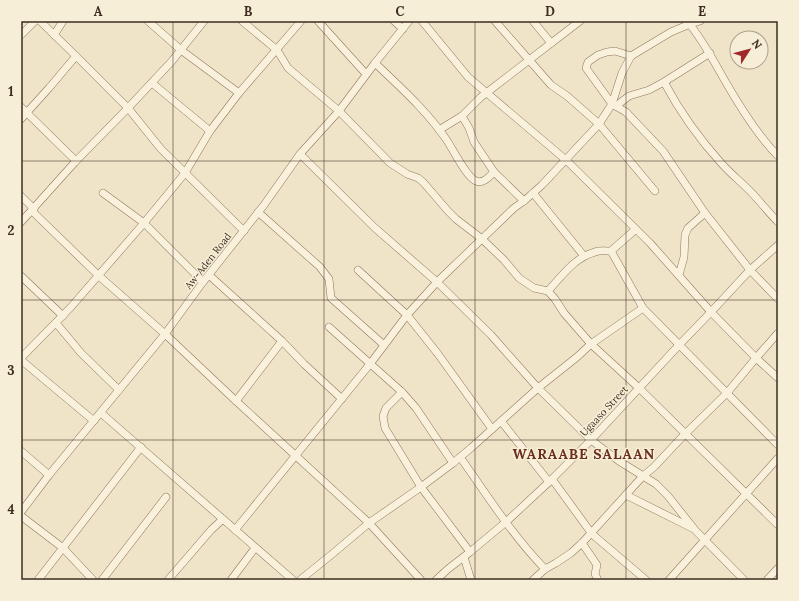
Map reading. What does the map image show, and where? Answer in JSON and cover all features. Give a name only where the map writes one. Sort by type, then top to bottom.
[{"type":"street","points":[[21,34],[34,21]]},
{"type":"street","points":[[40,21],[128,108],[161,149],[244,231]]},
{"type":"street","points":[[54,35],[63,21]]},
{"type":"street","points":[[148,21],[181,50],[239,93]]},
{"type":"street","points":[[21,222],[76,161],[152,83],[204,21]]},
{"type":"street","points":[[242,21],[276,50],[288,68],[339,111],[390,163],[407,174],[418,178],[456,219],[482,239],[504,260],[519,278],[534,288],[548,291],[564,314],[591,344],[639,388],[778,525]]},
{"type":"street","points":[[94,421],[21,359],[63,316],[144,223],[185,173],[210,131],[239,93],[301,21]]},
{"type":"street","points":[[318,21],[366,74]]},
{"type":"street","points":[[394,21],[403,29]]},
{"type":"street","name":"Aw-Aden Road","points":[[21,512],[49,475],[165,334],[203,282],[244,231],[300,154],[339,111],[375,62],[409,21]]},
{"type":"street","points":[[422,21],[468,77],[566,160],[636,229],[711,312],[778,378]]},
{"type":"street","points":[[495,21],[551,85],[567,96],[599,124],[654,191]]},
{"type":"street","points":[[533,21],[551,43]]},
{"type":"street","points":[[440,130],[462,116],[487,93],[580,21]]},
{"type":"street","points":[[614,105],[622,73],[631,56],[688,22],[700,21]]},
{"type":"street","points":[[688,22],[710,53],[750,122],[778,156]]},
{"type":"street","points":[[631,56],[615,51],[607,52],[598,55],[588,62],[586,68],[614,105],[626,112],[663,151],[705,213],[750,270],[778,299]]},
{"type":"street","points":[[235,530],[370,364],[407,315],[437,282],[514,208],[542,185],[599,124],[614,105],[629,96],[649,90],[664,82],[710,53]]},
{"type":"street","points":[[21,119],[24,110],[49,88],[76,56]]},
{"type":"street","points":[[375,62],[433,121],[470,177],[478,182],[484,181],[494,172]]},
{"type":"street","points":[[664,82],[710,151],[778,222]]},
{"type":"street","points":[[152,83],[210,131]]},
{"type":"street","points":[[24,110],[76,161]]},
{"type":"street","points":[[462,116],[469,128],[474,142],[494,172],[524,201]]},
{"type":"street","points":[[300,154],[375,228],[437,282],[491,335],[538,388],[591,440],[618,460],[656,484],[668,496],[704,540],[744,580]]},
{"type":"street","points":[[532,193],[584,256]]},
{"type":"street","points":[[103,194],[144,223],[203,282]]},
{"type":"street","points":[[21,196],[99,276],[165,334],[369,523],[421,580]]},
{"type":"street","points":[[258,212],[320,267],[330,278],[331,298],[384,346]]},
{"type":"street","points":[[679,275],[684,257],[685,235],[688,228],[705,213]]},
{"type":"street","points":[[548,291],[570,267],[584,256],[597,251],[611,251],[636,229]]},
{"type":"street","name":"Ugaaso Street","points":[[436,580],[506,522],[550,481],[591,440],[750,270],[778,245]]},
{"type":"street","points":[[611,251],[643,308],[778,445]]},
{"type":"street","points":[[358,270],[407,315],[438,354],[492,429]]},
{"type":"street","points":[[209,275],[342,399]]},
{"type":"street","points":[[21,276],[63,316]]},
{"type":"street","points":[[300,580],[369,523],[453,463],[538,388],[591,344],[643,308]]},
{"type":"street","points":[[56,323],[81,353],[119,390]]},
{"type":"street","points":[[329,327],[402,392],[416,408],[453,463]]},
{"type":"street","points":[[533,580],[542,571],[571,553],[592,534],[643,476],[654,467],[685,434],[727,394],[778,333]]},
{"type":"street","points":[[236,401],[282,342]]},
{"type":"street","points":[[402,392],[386,408],[383,416],[386,428],[421,487],[467,554],[471,580]]},
{"type":"street","points":[[101,413],[293,580]]},
{"type":"street","points":[[501,421],[592,534],[646,580]]},
{"type":"street","points":[[38,580],[140,447]]},
{"type":"street","points":[[21,451],[49,475]]},
{"type":"street","points":[[460,457],[542,571],[544,580]]},
{"type":"street","points":[[669,580],[778,458]]},
{"type":"street","points":[[626,495],[695,530]]},
{"type":"street","points":[[102,580],[166,497]]},
{"type":"street","points":[[21,516],[63,548],[93,580]]},
{"type":"street","points":[[168,580],[211,530],[224,519]]},
{"type":"street","points":[[582,544],[597,564],[595,574],[598,580]]},
{"type":"street","points":[[231,580],[255,548]]},
{"type":"street","points":[[767,580],[778,568]]},
{"type":"district","name":"WARAABE SALAAN","points":[[584,454]]}]
